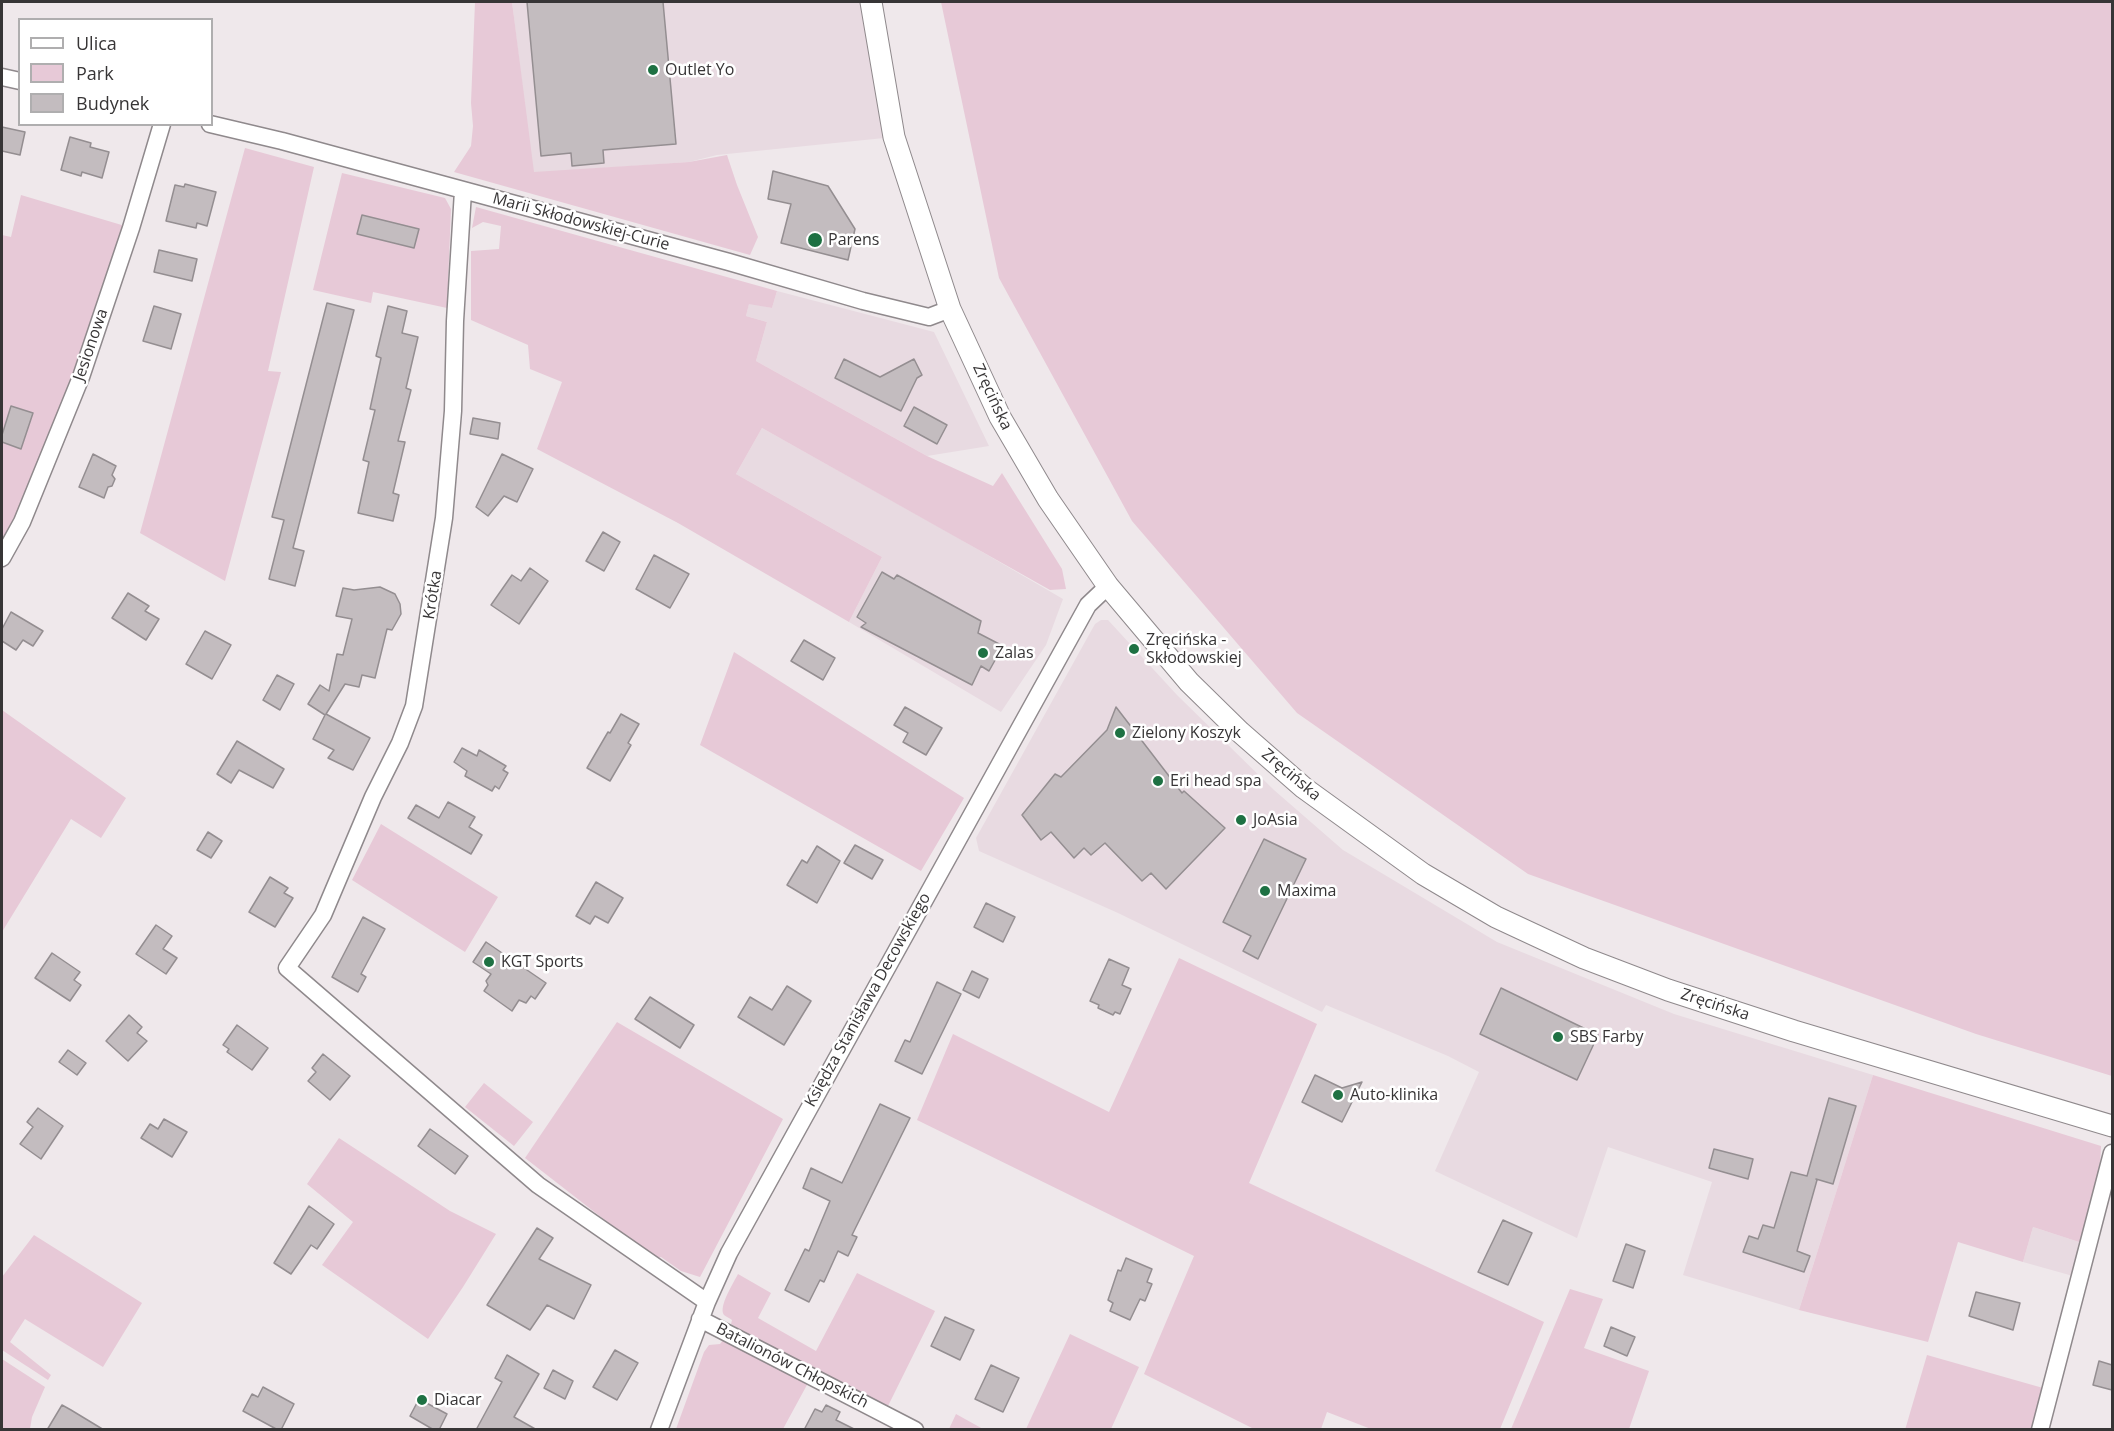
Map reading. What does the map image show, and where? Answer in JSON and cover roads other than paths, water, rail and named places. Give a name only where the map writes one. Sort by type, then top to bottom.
[{"type":"street","name":"Zręcińska","points":[[871,2],[894,137],[950,309],[1012,440],[1048,499],[1108,586],[1189,682],[1240,732],[1304,788],[1423,874],[1496,917],[1584,958],[1668,990],[1888,1060],[2112,1126]]},
{"type":"street","points":[[2,77],[18,81]]},
{"type":"street","name":"Marii Skłodowskiej-Curie","points":[[213,125],[282,141],[929,317],[950,309]]},
{"type":"street","name":"Jesionowa","points":[[2,558],[22,522],[81,377],[131,228],[161,126]]},
{"type":"street","name":"Krótka","points":[[463,191],[455,321],[453,411],[444,518],[414,706],[400,743],[373,797],[323,915],[287,968],[538,1185],[706,1302]]},
{"type":"street","name":"Księdza Stanisława Decowskiego","points":[[659,1430],[706,1302],[729,1253],[1088,605],[1108,586]]},
{"type":"street","points":[[2040,1430],[2112,1153]]},
{"type":"street","name":"Batalionów Chłopskich","points":[[700,1319],[915,1430]]},
{"type":"place","name":"Outlet Yo","points":[[653,70]]},
{"type":"place","name":"Parens","points":[[815,240]]},
{"type":"place","name":"Zręcińska - Skłodowskiej","points":[[1134,649]]},
{"type":"place","name":"Zalas","points":[[983,653]]},
{"type":"place","name":"Zielony Koszyk","points":[[1120,733]]},
{"type":"place","name":"Eri head spa","points":[[1158,781]]},
{"type":"place","name":"JoAsia","points":[[1241,820]]},
{"type":"place","name":"Maxima","points":[[1265,891]]},
{"type":"place","name":"KGT Sports","points":[[489,962]]},
{"type":"place","name":"SBS Farby","points":[[1558,1037]]},
{"type":"place","name":"Auto-klinika","points":[[1338,1095]]},
{"type":"place","name":"Diacar","points":[[422,1400]]}]
